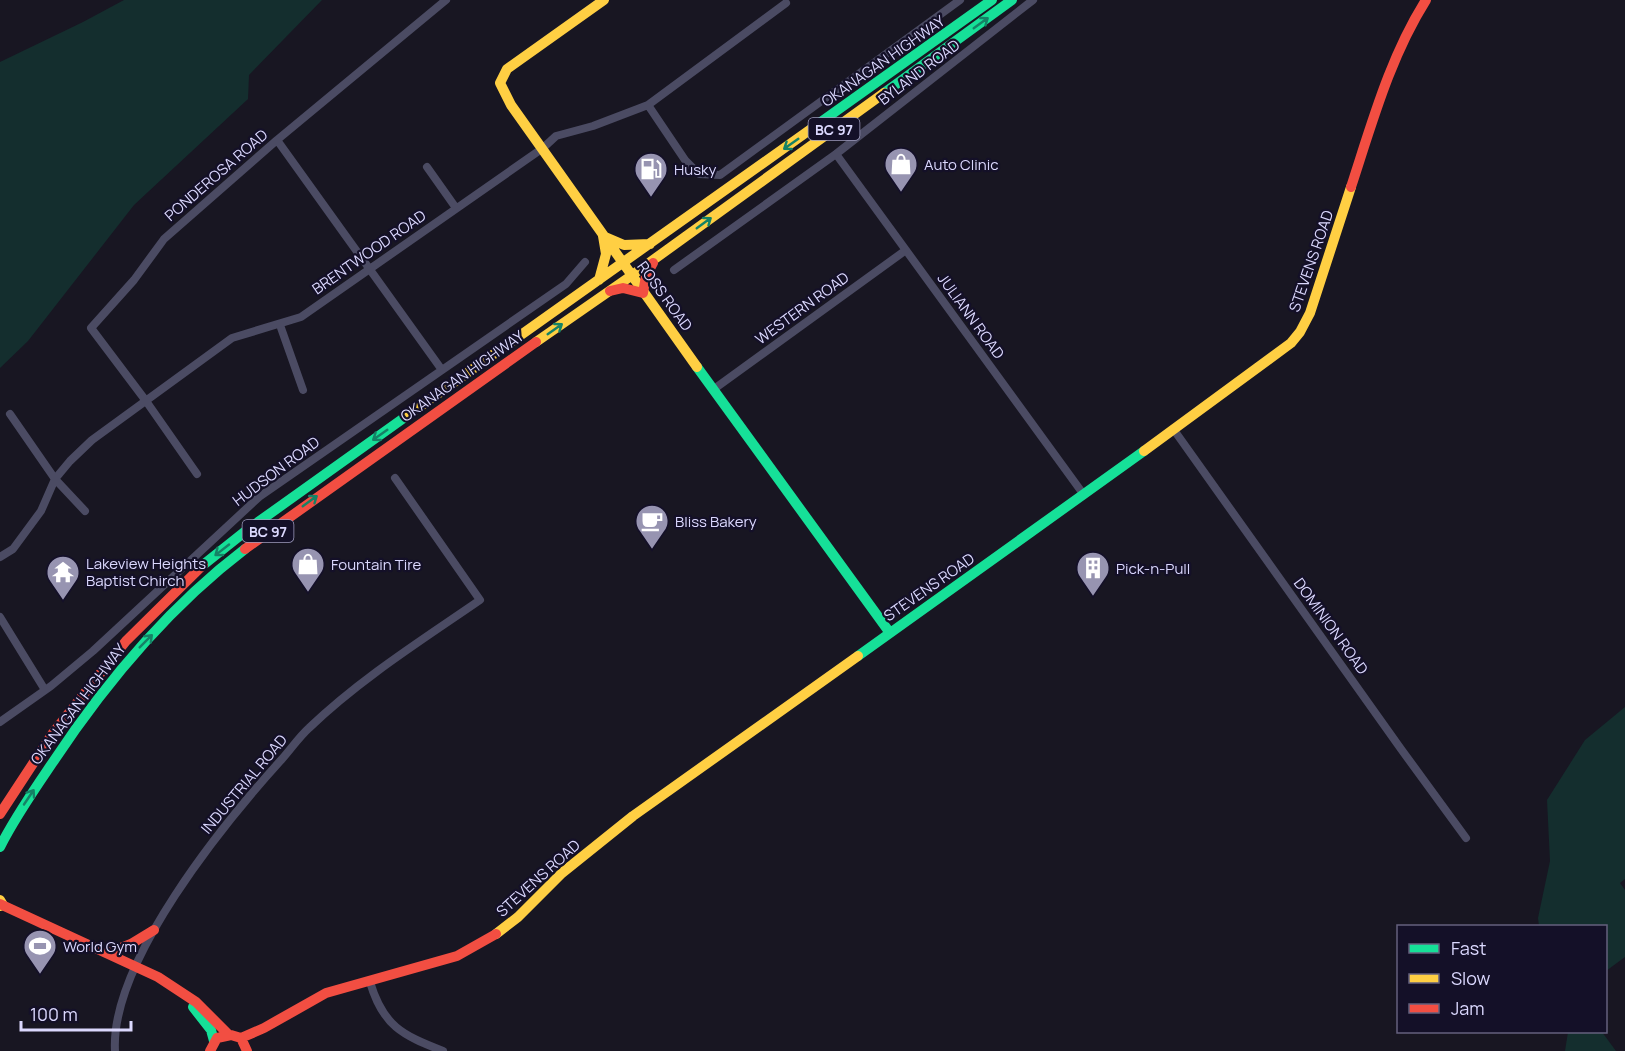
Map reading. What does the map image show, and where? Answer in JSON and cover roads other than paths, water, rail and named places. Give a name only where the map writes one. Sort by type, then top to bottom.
[{"type":"main road","name":"ROSS ROAD","points":[[604,0],[507,69],[500,83],[511,105],[622,264],[890,633]]},
{"type":"main road","name":"OKANAGAN HIGHWAY","points":[[0,814],[54,733],[126,641],[202,566],[247,530],[992,0]]},
{"type":"main road","name":"OKANAGAN HIGHWAY","points":[[0,847],[14,819],[76,727],[131,656],[220,568],[272,528],[631,276],[1011,0]]},
{"type":"main road","name":"STEVENS ROAD","points":[[245,1046],[264,1028],[326,993],[457,956],[498,933],[518,917],[562,873],[633,816],[1084,495],[1291,344],[1310,313],[1383,90],[1416,16],[1426,0]]},
{"type":"main road","points":[[603,236],[624,244],[650,244]]},
{"type":"main road","points":[[599,280],[606,254],[603,236]]},
{"type":"main road","points":[[610,291],[623,288],[643,292],[646,276],[656,258]]},
{"type":"main road","points":[[1,904],[137,966],[172,985],[207,1011],[228,1034],[245,1046]]},
{"type":"main road","points":[[108,953],[131,944],[154,930]]},
{"type":"main road","points":[[185,994],[211,1030],[211,1048]]},
{"type":"main road","points":[[211,1048],[223,1035],[228,1034]]},
{"type":"street","name":"PONDEROSA ROAD","points":[[147,401],[91,328],[134,280],[164,239],[277,140],[446,0]]},
{"type":"street","points":[[648,105],[685,160],[699,174],[720,175],[960,0]]},
{"type":"street","name":"BYLAND ROAD","points":[[674,270],[836,153],[1033,0]]},
{"type":"street","name":"BRENTWOOD ROAD","points":[[0,556],[13,549],[40,511],[55,479],[92,440],[232,338],[301,317],[543,148],[556,136],[593,126],[648,105],[786,3]]},
{"type":"street","points":[[277,140],[442,370]]},
{"type":"street","name":"JULIANN ROAD","points":[[836,153],[1084,495]]},
{"type":"street","points":[[427,167],[456,208]]},
{"type":"street","name":"WESTERN ROAD","points":[[714,389],[906,250]]},
{"type":"street","name":"HUDSON ROAD","points":[[0,722],[45,690],[93,651],[259,496],[566,284],[585,262]]},
{"type":"street","points":[[280,325],[303,390]]},
{"type":"street","points":[[147,401],[197,474]]},
{"type":"street","points":[[10,414],[55,479],[85,511]]},
{"type":"street","name":"DOMINION ROAD","points":[[1174,430],[1466,838]]},
{"type":"street","name":"INDUSTRIAL ROAD","points":[[115,1051],[114,1038],[119,1012],[137,966],[154,930],[212,843],[308,729],[369,678],[480,600],[395,478]]},
{"type":"street","points":[[0,617],[45,690]]},
{"type":"street","points":[[370,982],[380,1010],[389,1021],[416,1039],[443,1051]]},
{"type":"place","name":"Auto Clinic","points":[[901,193]]},
{"type":"place","name":"Husky","points":[[651,198]]},
{"type":"place","name":"Bliss Bakery","points":[[652,550]]},
{"type":"place","name":"Fountain Tire","points":[[308,593]]},
{"type":"place","name":"Pick-n-Pull","points":[[1093,597]]},
{"type":"place","name":"Lakeview Heights Baptist Chirch","points":[[63,601]]},
{"type":"place","name":"World Gym","points":[[40,975]]}]
